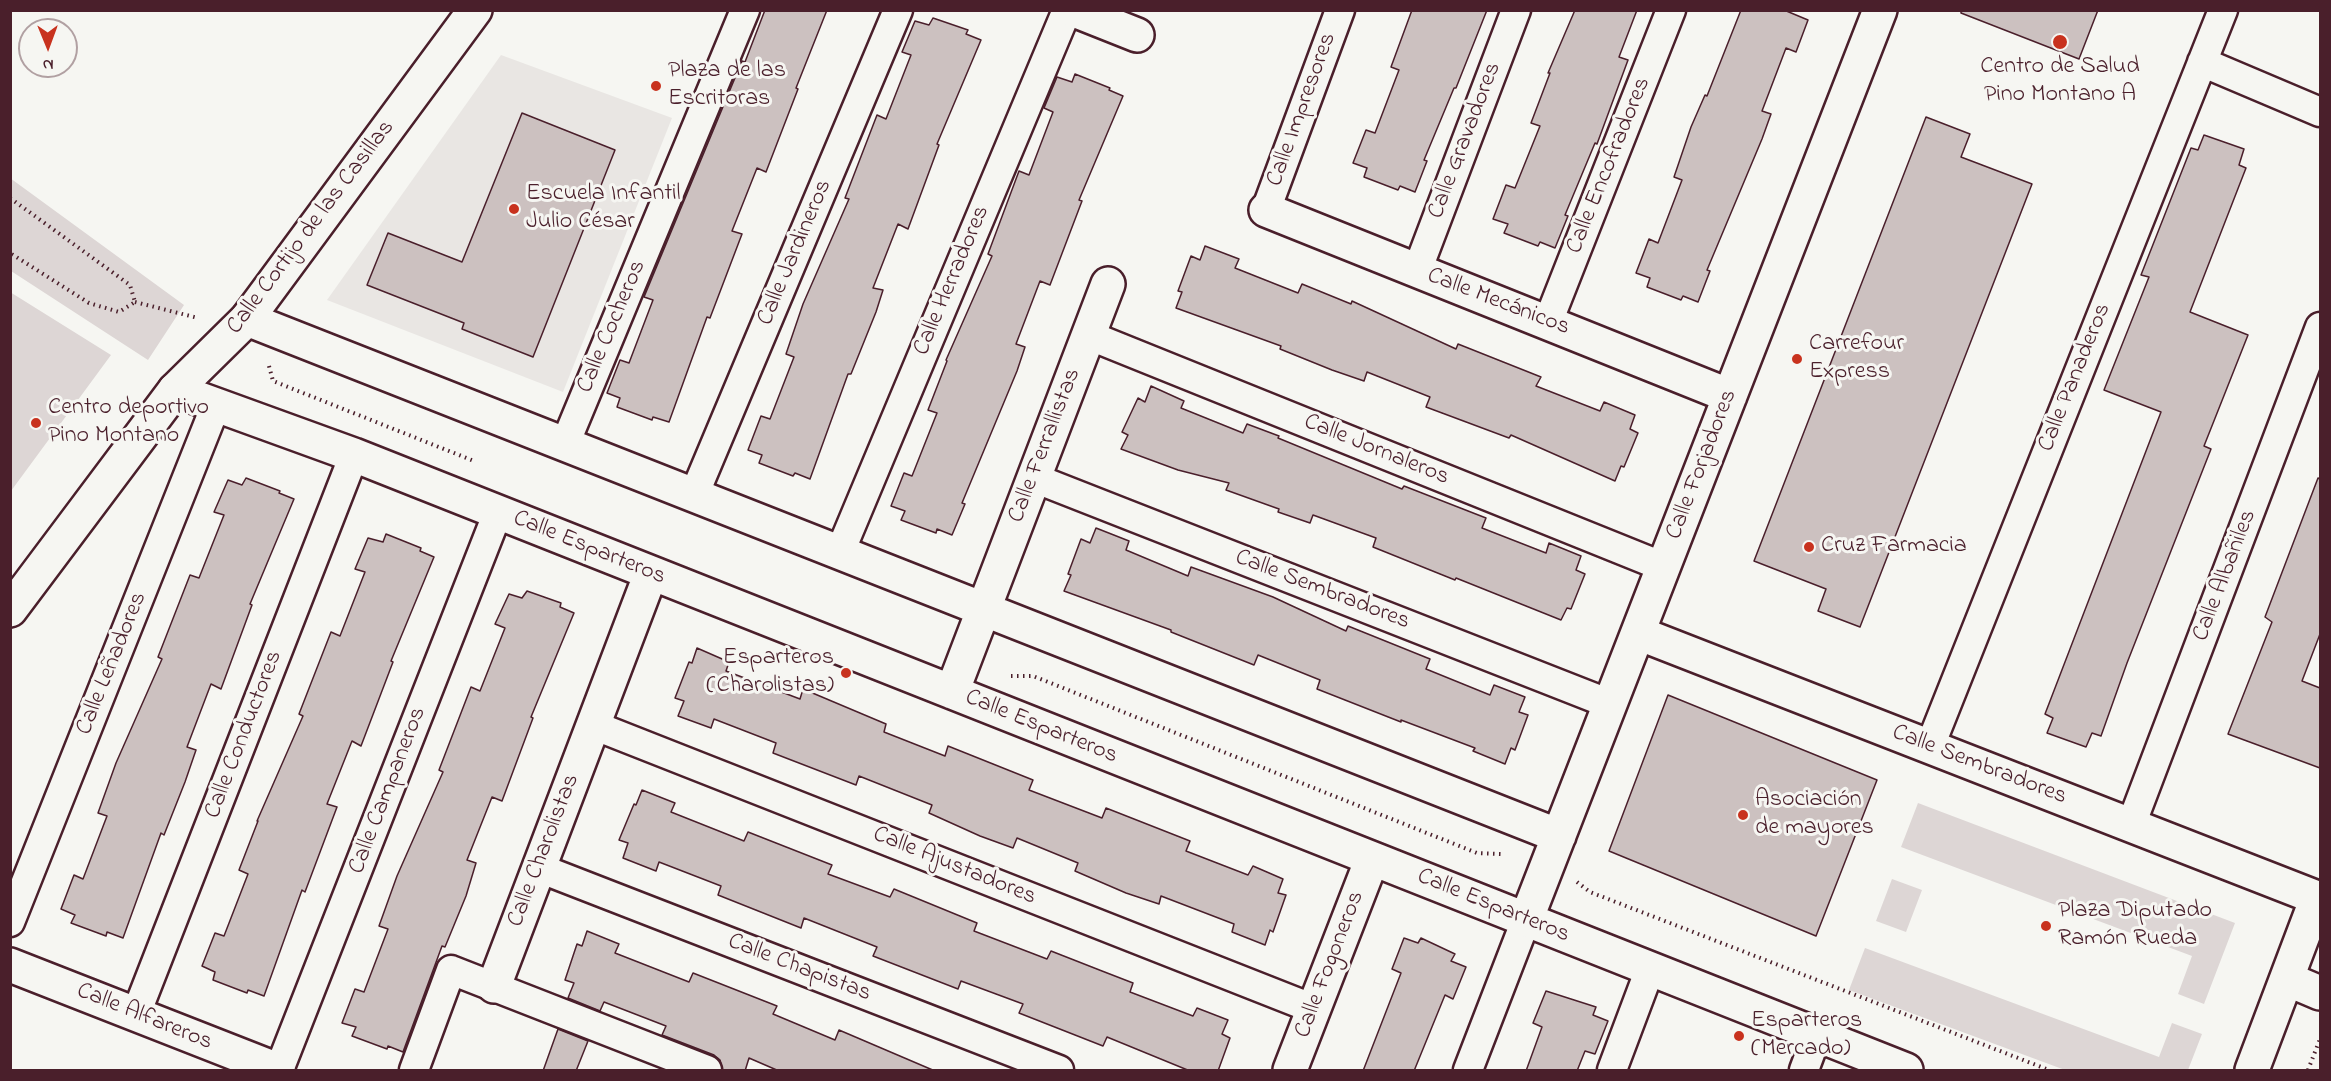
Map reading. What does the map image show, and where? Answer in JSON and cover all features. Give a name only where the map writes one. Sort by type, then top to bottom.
[{"type":"street","name":"Calle Cortijo de las Casillas","points":[[10,610],[175,390],[237,329],[475,10]]},
{"type":"street","name":"Calle Cocheros","points":[[565,444],[745,10]]},
{"type":"street","name":"Calle Jardineros","points":[[694,495],[898,10]]},
{"type":"street","name":"Calle Herradores","points":[[840,552],[1067,10]]},
{"type":"street","points":[[1074,10],[1137,35]]},
{"type":"street","name":"Calle Impresores","points":[[1266,210],[1340,10]]},
{"type":"street","name":"Calle Gravadores","points":[[1417,271],[1516,10]]},
{"type":"street","name":"Calle Encofradores","points":[[1548,322],[1671,10]]},
{"type":"street","name":"Calle Forjadores","points":[[1526,920],[1880,10]]},
{"type":"street","name":"Calle Panaderos","points":[[1930,746],[2223,10]]},
{"type":"street","points":[[2202,62],[2320,112]]},
{"type":"street","name":"Calle Mecánicos","points":[[1266,210],[1730,396]]},
{"type":"street","name":"Calle Ferrallistas","points":[[952,692],[1108,284]]},
{"type":"street","name":"Calle Albañiles","points":[[2130,825],[2320,327]]},
{"type":"street","points":[[237,329],[565,444],[1559,836]]},
{"type":"street","name":"Calle Jornaleros","points":[[1088,335],[1664,567]]},
{"type":"street","name":"Calle Esparteros","points":[[175,390],[354,455],[1906,1071]]},
{"type":"street","name":"Calle Leñadores","points":[[10,922],[216,405]]},
{"type":"street","name":"Calle Conductores","points":[[136,1014],[354,455]]},
{"type":"street","name":"Calle Sembradores","points":[[1034,478],[1610,704]]},
{"type":"street","name":"Calle Campaneros","points":[[279,1071],[498,512]]},
{"type":"street","name":"Calle Charolistas","points":[[494,986],[651,573]]},
{"type":"street","name":"Calle Sembradores","points":[[1638,633],[2130,825],[2319,895]]},
{"type":"street","name":"Calle Ajustadores","points":[[593,725],[1314,1009]]},
{"type":"street","name":"Calle Fogoneros","points":[[1290,1071],[1372,859]]},
{"type":"street","name":"Calle Chapistas","points":[[539,868],[1059,1071]]},
{"type":"street","points":[[2252,1071],[2319,895]]},
{"type":"street","points":[[1468,1071],[1526,920]]},
{"type":"street","name":"Calle Alfareros","points":[[10,965],[279,1071]]},
{"type":"street","points":[[1612,1071],[1650,969]]},
{"type":"street","points":[[414,1071],[451,970],[707,1071]]},
{"type":"street","points":[[2287,980],[2320,993]]},
{"type":"street","points":[[1804,1071],[1817,1035]]},
{"type":"path","points":[[10,198],[130,285],[135,303]]},
{"type":"path","points":[[10,254],[89,303],[119,312],[135,303],[237,329]]},
{"type":"path","points":[[1003,676],[1033,676],[1477,853],[1512,854]]},
{"type":"path","points":[[1573,880],[1590,892],[2049,1071]]},
{"type":"path","points":[[2308,1071],[2320,1039]]},
{"type":"shaded area","name":"Escuela Infantil Julio César","points":[[501,55],[672,118],[563,392],[327,300]]},
{"type":"shaded area","points":[[10,178],[184,305],[148,360],[11,271]]},
{"type":"shaded area","name":"Centro deportivo Pino Montano","points":[[10,292],[111,355],[11,491],[10,491]]},
{"type":"shaded area","points":[[1918,803],[2235,923],[2204,1004],[2178,994],[2192,956],[1901,847]]},
{"type":"shaded area","points":[[1892,879],[1922,890],[1906,932],[1876,921]]},
{"type":"shaded area","points":[[1865,948],[2159,1057],[2172,1023],[2202,1034],[2188,1070],[2065,1070],[1849,990]]},
{"type":"building","points":[[765,10],[827,10],[766,172],[757,168],[732,231],[742,234],[710,318],[707,317],[669,422],[653,417],[652,420],[617,407],[620,398],[607,393],[620,360],[629,363],[653,300],[644,297]]},
{"type":"building","points":[[1412,10],[1487,10],[1424,160],[1427,161],[1415,192],[1400,186],[1398,190],[1364,177],[1367,168],[1353,163],[1366,130],[1375,133],[1399,70],[1391,67]]},
{"type":"building","points":[[1575,10],[1637,10],[1619,57],[1628,60],[1597,144],[1595,143],[1565,215],[1568,216],[1555,248],[1540,242],[1538,246],[1504,233],[1508,224],[1493,219],[1506,185],[1515,188],[1540,126],[1531,123],[1550,73],[1548,73]]},
{"type":"building","points":[[1741,10],[1784,10],[1808,20],[1796,52],[1786,48],[1762,111],[1771,114],[1707,270],[1710,271],[1698,302],[1683,296],[1681,300],[1647,287],[1650,278],[1636,273],[1649,239],[1658,243],[1682,180],[1674,177],[1691,127],[1705,95],[1707,96]]},
{"type":"building","name":"Centro de Salud Pino Montano A","points":[[1961,10],[2098,10],[2079,59],[1961,13]]},
{"type":"building","points":[[933,18],[968,30],[966,34],[981,40],[937,144],[939,145],[908,229],[898,224],[873,288],[883,290],[876,312],[851,374],[848,374],[810,479],[795,473],[793,476],[759,463],[762,455],[748,450],[761,416],[770,419],[794,357],[786,354],[803,304],[849,199],[845,198],[877,115],[886,119],[911,55],[902,52],[915,21],[929,25]]},
{"type":"building","points":[[1075,74],[1110,88],[1109,90],[1123,96],[1079,200],[1082,201],[1050,285],[1040,281],[1016,344],[1025,347],[1017,371],[962,503],[965,504],[952,535],[937,529],[936,533],[901,520],[905,511],[891,506],[904,473],[912,476],[937,413],[928,410],[946,360],[992,256],[988,254],[1019,171],[1029,175],[1053,112],[1044,108],[1057,77],[1072,82]]},
{"type":"building","points":[[522,113],[615,150],[533,357],[462,329],[464,323],[367,285],[388,233],[462,262]]},
{"type":"building","points":[[1926,117],[1970,134],[1961,157],[2032,184],[1860,627],[1818,611],[1826,589],[1754,561]]},
{"type":"building","points":[[2204,135],[2244,149],[2239,165],[2246,168],[2190,312],[2248,335],[2204,446],[2211,449],[2127,663],[2101,736],[2092,733],[2086,747],[2047,733],[2053,718],[2045,714],[2161,412],[2104,390],[2149,277],[2141,275],[2191,148],[2198,150]]},
{"type":"building","points":[[1205,246],[1239,259],[1235,268],[1298,293],[1302,284],[1351,304],[1352,301],[1456,349],[1458,344],[1541,377],[1536,386],[1600,411],[1604,402],[1635,415],[1630,429],[1638,433],[1624,467],[1621,466],[1615,481],[1511,435],[1509,438],[1426,407],[1430,397],[1367,372],[1364,381],[1280,349],[1281,346],[1176,308],[1182,292],[1178,291],[1191,256],[1200,260]]},
{"type":"building","points":[[1151,386],[1184,401],[1181,408],[1243,433],[1247,424],[1402,489],[1404,486],[1486,518],[1482,528],[1546,553],[1549,543],[1581,556],[1576,570],[1585,574],[1571,609],[1567,608],[1561,620],[1373,547],[1376,538],[1313,515],[1310,523],[1278,512],[1279,509],[1226,490],[1229,483],[1178,470],[1121,449],[1128,435],[1122,432],[1138,398],[1145,402]]},
{"type":"building","points":[[246,478],[294,499],[250,604],[252,605],[221,689],[211,684],[187,747],[196,750],[185,782],[164,835],[161,833],[123,938],[107,932],[106,936],[71,923],[75,915],[61,909],[74,875],[83,879],[107,816],[98,813],[116,763],[162,659],[158,657],[190,575],[199,578],[224,515],[214,512],[228,480],[242,485]]},
{"type":"building","points":[[2318,478],[2320,479],[2320,634],[2302,681],[2320,688],[2320,768],[2228,734],[2272,622],[2265,617]]},
{"type":"building","points":[[1096,528],[1129,541],[1126,550],[1188,576],[1191,567],[1273,597],[1346,631],[1348,626],[1430,659],[1426,669],[1490,695],[1494,685],[1525,697],[1519,712],[1528,715],[1515,750],[1511,748],[1505,764],[1473,751],[1475,748],[1317,689],[1320,680],[1258,655],[1254,665],[1171,632],[1171,630],[1064,591],[1081,539],[1090,543]]},
{"type":"building","points":[[386,534],[421,548],[420,551],[434,557],[391,661],[393,662],[361,746],[352,741],[327,804],[337,807],[305,892],[302,890],[264,996],[248,990],[247,993],[213,980],[215,972],[202,966],[215,933],[224,936],[248,874],[239,870],[257,821],[303,716],[299,714],[331,632],[340,636],[365,572],[355,569],[368,538],[383,542]]},
{"type":"building","points":[[527,591],[561,603],[560,607],[574,613],[531,717],[533,718],[502,801],[492,797],[467,860],[476,863],[466,896],[445,947],[442,946],[403,1052],[388,1046],[387,1049],[352,1036],[356,1027],[342,1023],[355,989],[364,992],[388,929],[379,926],[397,876],[443,772],[439,770],[471,687],[480,691],[505,628],[495,624],[509,594],[522,598]]},
{"type":"building","points":[[697,648],[729,662],[726,671],[800,699],[803,689],[886,724],[884,732],[945,756],[948,746],[1033,780],[1029,790],[1102,818],[1106,808],[1190,841],[1186,851],[1248,875],[1253,866],[1283,879],[1278,893],[1286,895],[1273,932],[1270,930],[1265,945],[1232,932],[1234,924],[1161,896],[1159,904],[1126,893],[1075,871],[1078,863],[1017,838],[1013,848],[980,836],[929,813],[932,805],[859,776],[856,785],[773,753],[776,743],[714,719],[711,728],[678,716],[684,701],[675,698]]},
{"type":"building","name":"Asociación de mayores","points":[[1668,695],[1877,780],[1816,936],[1609,851]]},
{"type":"building","points":[[642,790],[675,803],[671,812],[744,841],[748,832],[832,865],[828,874],[890,897],[894,889],[977,923],[974,931],[1047,959],[1051,951],[1133,983],[1130,992],[1193,1016],[1197,1008],[1228,1020],[1222,1034],[1230,1038],[1218,1071],[1190,1071],[1107,1037],[1103,1046],[1019,1013],[1023,1004],[961,981],[958,989],[873,956],[877,947],[804,918],[801,928],[718,895],[721,886],[659,862],[656,871],[623,858],[628,843],[619,840]]},
{"type":"building","points":[[587,931],[619,944],[615,953],[689,982],[693,973],[777,1006],[773,1014],[835,1040],[839,1030],[935,1071],[779,1071],[749,1058],[745,1071],[723,1071],[720,1060],[714,1055],[662,1035],[666,1026],[604,1002],[600,1011],[568,998],[574,983],[565,980],[577,944],[582,946]]},
{"type":"building","points":[[1404,938],[1418,943],[1421,938],[1455,954],[1451,961],[1466,967],[1453,999],[1445,995],[1414,1071],[1363,1071],[1401,973],[1392,969]]},
{"type":"building","points":[[1546,991],[1596,1007],[1593,1015],[1608,1021],[1595,1054],[1585,1051],[1577,1071],[1526,1071],[1542,1027],[1533,1023]]},
{"type":"building","points":[[558,1029],[588,1041],[576,1071],[543,1071]]},
{"type":"place","name":"Centro de Salud Pino Montano A","points":[[2060,42]]},
{"type":"place","name":"Plaza de las Escritoras","points":[[656,86]]},
{"type":"place","name":"Escuela Infantil Julio César","points":[[514,209]]},
{"type":"place","name":"Carrefour Express","points":[[1797,359]]},
{"type":"place","name":"Centro deportivo Pino Montano","points":[[36,423]]},
{"type":"place","name":"Cruz Farmacia","points":[[1809,547]]},
{"type":"place","name":"Esparteros (Charolistas)","points":[[846,673]]},
{"type":"place","name":"Asociación de mayores","points":[[1743,815]]},
{"type":"place","name":"Plaza Diputado Ramón Rueda","points":[[2046,926]]},
{"type":"place","name":"Esparteros (Mercado)","points":[[1739,1036]]}]
